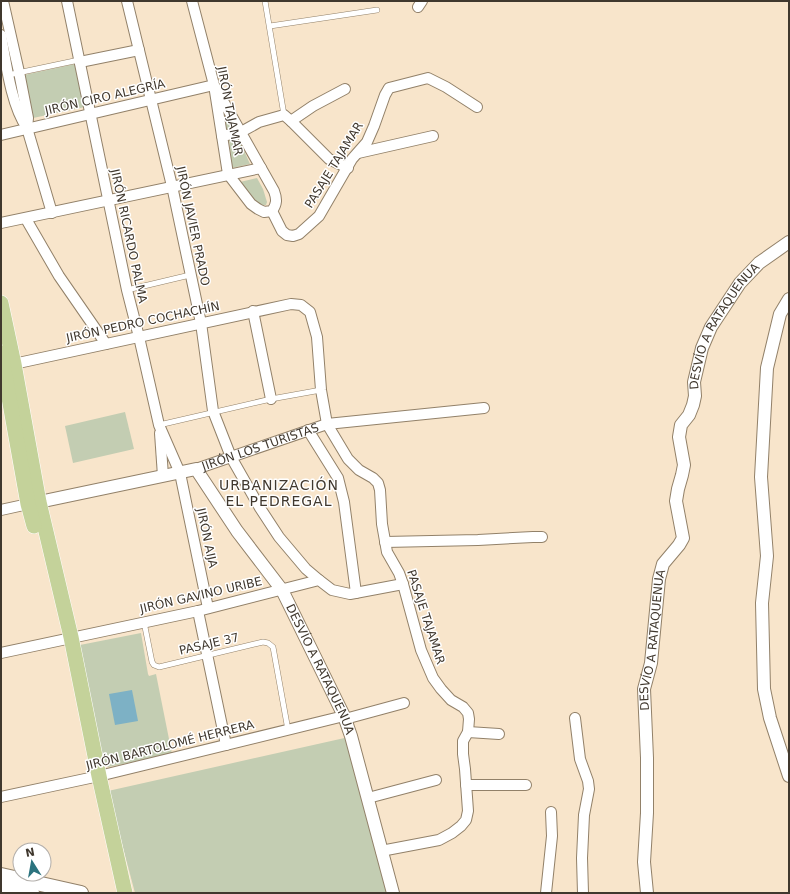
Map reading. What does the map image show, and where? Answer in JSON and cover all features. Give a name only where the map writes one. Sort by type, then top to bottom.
[{"type":"main road","points":[[1,303],[5,362],[34,503],[66,638],[95,777],[116,893]]},
{"type":"main road","points":[[95,777],[125,893]]},
{"type":"main road","points":[[1,875],[81,893]]},
{"type":"main road","points":[[1,886],[32,893]]},
{"type":"street","points":[[3,1],[28,118],[27,128]]},
{"type":"street","name":"JIRÓN RICARDO PALMA","points":[[67,1],[127,290],[159,425],[180,473]]},
{"type":"street","name":"JIRÓN JAVIER PRADO","points":[[127,1],[172,186],[201,324],[213,411],[231,457],[260,508],[279,536],[306,568],[319,580]]},
{"type":"street","name":"JIRÓN TAJAMAR","points":[[192,1],[214,85],[228,174],[251,204],[268,211]]},
{"type":"street","points":[[1,35],[8,75],[21,119],[27,128],[52,213]]},
{"type":"street","points":[[80,61],[139,50]]},
{"type":"street","name":"PASAJE TAJAMAR","points":[[268,211],[282,231],[287,235],[293,236],[299,234],[319,216],[348,168],[366,142],[389,88],[428,78],[446,87],[477,107]]},
{"type":"street","points":[[214,85],[274,191],[277,198],[276,206],[268,211]]},
{"type":"street","name":"JIRÓN CIRO ALEGRÍA","points":[[1,135],[214,85]]},
{"type":"street","points":[[222,136],[241,132],[259,122],[288,118],[345,89]]},
{"type":"street","points":[[288,118],[329,159],[348,168]]},
{"type":"street","points":[[358,153],[433,136]]},
{"type":"street","points":[[1,223],[261,168]]},
{"type":"street","points":[[26,218],[59,276],[106,344]]},
{"type":"street","name":"DESVÍO A RATAQUENUA","points":[[647,893],[644,862],[647,819],[647,758],[644,689],[651,664],[659,579],[662,564],[679,545],[683,538],[676,501],[684,464],[679,437],[681,426],[694,405],[694,382],[702,348],[712,327],[740,283],[759,263],[789,242]]},
{"type":"street","points":[[789,299],[780,314],[767,368],[761,477],[767,556],[762,603],[764,689],[770,718],[789,776]]},
{"type":"street","name":"PASAJE TAJAMAR","points":[[291,304],[301,305],[310,312],[316,337],[321,390],[327,424],[348,459],[359,470],[373,478],[378,483],[380,490],[382,524],[387,552],[399,573],[421,650],[433,678],[451,700],[463,707],[468,713],[468,732],[463,741],[468,811],[466,820],[452,833],[439,840],[381,851]]},
{"type":"street","name":"JIRÓN PEDRO COCHACHÍN","points":[[5,362],[106,344],[291,304]]},
{"type":"street","points":[[253,311],[271,399]]},
{"type":"street","name":"JIRÓN LOS TURISTAS","points":[[34,503],[196,469],[327,424],[484,408]]},
{"type":"street","points":[[159,425],[163,476]]},
{"type":"street","points":[[308,430],[338,478],[344,502],[356,593]]},
{"type":"street","name":"DESVÍO A RATAQUENUA","points":[[196,469],[237,531],[282,590],[345,717],[393,893]]},
{"type":"street","name":"JIRÓN AIJA","points":[[180,473],[203,609],[207,655],[226,745]]},
{"type":"street","points":[[1,510],[34,503]]},
{"type":"street","points":[[385,542],[542,537]]},
{"type":"street","points":[[319,580],[332,590],[350,594],[403,584]]},
{"type":"street","name":"JIRÓN GAVINO URIBE","points":[[1,653],[203,609],[319,580]]},
{"type":"street","name":"JIRÓN BARTOLOMÉ HERRERA","points":[[1,797],[95,777],[404,703]]},
{"type":"street","points":[[575,718],[580,759],[588,780],[589,788],[584,815],[582,858],[583,893]]},
{"type":"street","points":[[468,732],[499,734]]},
{"type":"street","points":[[368,798],[436,780]]},
{"type":"street","points":[[466,785],[526,785]]},
{"type":"street","points":[[546,893],[552,836],[551,812]]},
{"type":"lane","points":[[265,1],[288,118]]},
{"type":"lane","points":[[270,26],[377,10]]},
{"type":"lane","points":[[8,75],[80,61]]},
{"type":"lane","points":[[127,290],[190,275]]},
{"type":"lane","points":[[159,425],[213,411],[321,390]]},
{"type":"lane","name":"PASAJE 37","points":[[144,622],[152,662],[154,666],[159,667],[263,642],[268,643],[273,647],[288,730]]},
{"type":"green space","points":[[75,64],[85,107],[33,118],[24,75]]},
{"type":"green space","points":[[220,107],[234,127],[226,130]]},
{"type":"green space","points":[[237,135],[250,164],[232,168],[229,138]]},
{"type":"green space","points":[[257,178],[263,189],[267,202],[266,205],[258,205],[240,182]]},
{"type":"green space","points":[[125,412],[134,449],[73,463],[65,426]]},
{"type":"green space","points":[[141,633],[148,674],[149,676],[156,674],[172,754],[108,767],[104,763],[80,645]]},
{"type":"green space","points":[[349,737],[389,893],[135,893],[108,791]]},
{"type":"water","points":[[132,690],[138,721],[115,725],[109,694]]},
{"type":"district","name":"URBANIZACIÓN EL PEDREGAL","points":[[279,494]]}]
